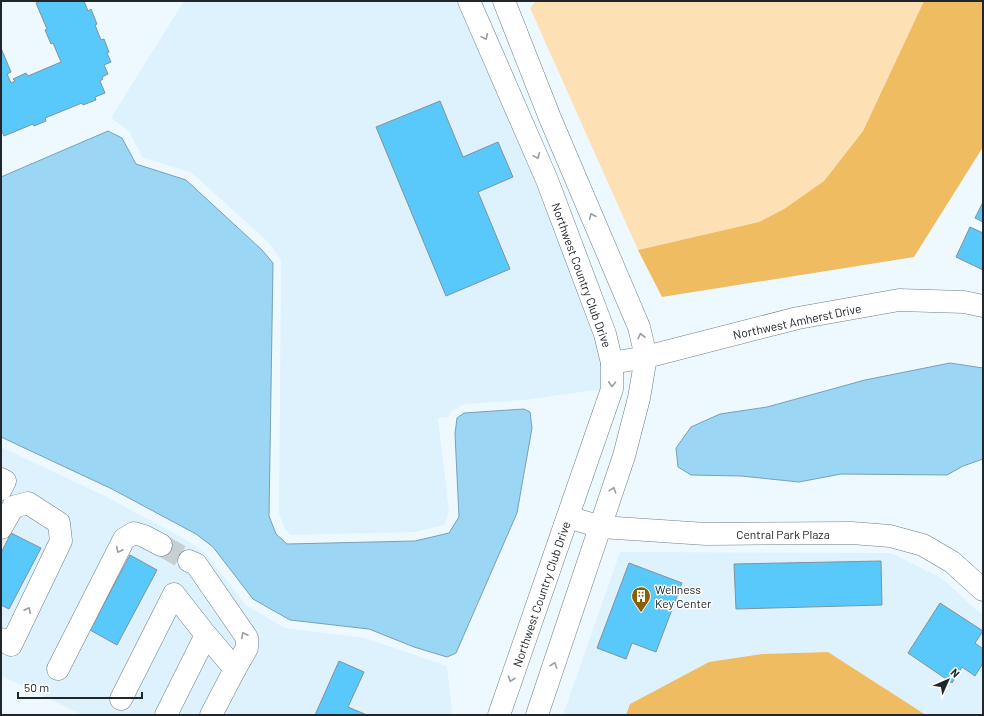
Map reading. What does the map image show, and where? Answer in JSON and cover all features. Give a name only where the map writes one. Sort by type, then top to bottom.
[{"type":"street","name":"Northwest Country Club Drive","points":[[469,1],[547,180],[606,334],[612,362],[612,389],[499,715]]},
{"type":"street","points":[[504,1],[550,118],[639,327],[646,357],[639,398],[624,456],[537,715]]},
{"type":"street","name":"Northwest Amherst Drive","points":[[612,362],[646,357],[798,318],[899,300],[964,302],[983,306]]},
{"type":"street","points":[[1,479],[5,481],[1,489]]},
{"type":"street","points":[[1,528],[13,506],[28,503],[59,523],[61,541],[6,642]]},
{"type":"street","name":"Central Park Plaza","points":[[568,517],[601,527],[706,534],[852,533],[890,536],[923,545],[952,562],[983,590]]},
{"type":"street","points":[[58,669],[124,539],[134,534],[144,536],[161,545]]},
{"type":"street","points":[[190,561],[196,564],[247,638],[247,648],[211,715]]},
{"type":"street","points":[[121,699],[174,594],[235,669]]},
{"type":"street","points":[[166,715],[206,635]]},
{"type":"shaded area","points":[[184,1],[459,1],[539,184],[597,337],[603,365],[603,389],[524,400],[465,404],[452,411],[448,417],[438,418],[449,512],[444,525],[415,532],[291,535],[284,528],[279,513],[281,260],[269,243],[192,173],[142,157],[129,131],[111,118]]},
{"type":"shaded area","points":[[536,1],[924,1],[863,131],[824,181],[784,209],[759,222],[638,250],[530,8]]},
{"type":"shaded area","points":[[924,1],[983,1],[983,147],[914,257],[662,297],[638,250],[759,222],[784,209],[824,181],[863,131]]},
{"type":"shaded area","points":[[1,447],[107,497],[190,542],[206,554],[246,605],[285,628],[365,638],[447,666],[452,712],[450,715],[82,715],[6,678],[1,674]]},
{"type":"shaded area","points":[[620,552],[891,553],[943,579],[975,609],[983,614],[983,715],[926,715],[828,652],[762,654],[709,662],[630,704],[626,715],[563,715]]},
{"type":"shaded area","points":[[828,652],[926,715],[626,715],[630,704],[709,662],[762,654]]},
{"type":"water","points":[[108,131],[122,138],[136,164],[186,180],[262,250],[273,263],[269,516],[276,534],[287,544],[415,541],[449,533],[459,517],[455,434],[457,418],[464,413],[524,409],[530,412],[532,428],[517,513],[456,653],[447,657],[414,647],[369,629],[290,620],[253,599],[213,547],[196,534],[112,489],[1,437],[1,177]]},
{"type":"water","points":[[950,363],[983,368],[983,459],[963,466],[947,475],[841,474],[799,482],[741,476],[691,475],[678,467],[676,448],[691,427],[720,414],[767,407],[865,380]]},
{"type":"building","points":[[40,1],[84,1],[88,11],[91,9],[97,24],[95,25],[101,40],[104,39],[109,52],[107,53],[111,62],[104,65],[108,74],[102,77],[103,79],[100,81],[105,93],[95,97],[96,100],[83,105],[82,103],[45,118],[46,121],[34,126],[33,124],[4,136],[1,129],[1,48],[11,72],[7,74],[11,83],[15,81],[13,79],[26,73],[28,76],[61,62],[53,43],[51,44],[45,30],[47,29],[36,3]]},
{"type":"building","points":[[440,101],[463,157],[498,142],[513,177],[478,192],[510,269],[446,296],[376,127]]},
{"type":"building","points":[[983,202],[983,222],[975,218]]},
{"type":"building","points":[[970,227],[983,233],[983,270],[956,257]]},
{"type":"building","points":[[11,533],[41,548],[9,609],[1,605],[1,553]]},
{"type":"building","points":[[130,555],[157,570],[117,645],[90,630]]},
{"type":"building","points":[[881,561],[882,605],[736,609],[734,564]]},
{"type":"building","name":"Wellness Key Center","points":[[629,563],[682,583],[656,652],[632,643],[626,659],[597,648]]},
{"type":"building","points":[[940,603],[983,631],[975,643],[983,649],[983,663],[975,676],[962,667],[952,683],[908,653]]},
{"type":"building","points":[[339,661],[364,672],[348,707],[367,715],[315,715]]},
{"type":"tunnel","points":[[161,545],[189,561]]},
{"type":"place","name":"Wellness Key Center","points":[[641,613]]}]
